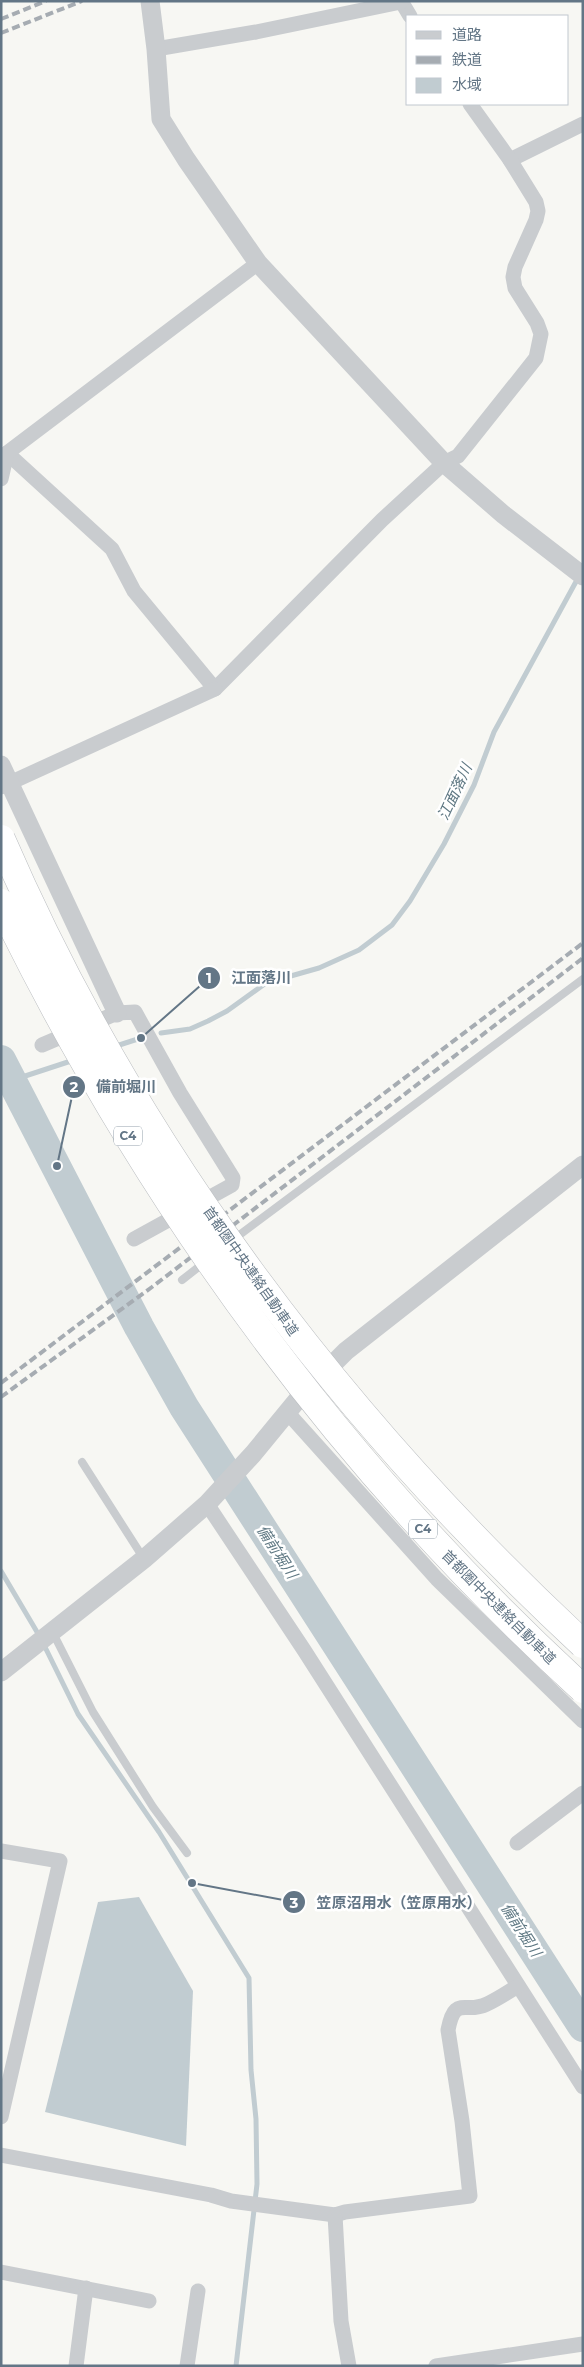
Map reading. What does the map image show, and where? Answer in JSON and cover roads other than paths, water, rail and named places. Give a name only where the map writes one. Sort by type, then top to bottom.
[{"type":"highway","name":"首都圏中央連絡自動車道","points":[[1,838],[59,960],[98,1033],[145,1113],[246,1267],[299,1338],[364,1418],[525,1591],[583,1644]]},
{"type":"highway","name":"首都圏中央連絡自動車道","points":[[1,903],[40,982],[124,1130],[222,1281],[277,1356],[392,1496],[524,1635],[583,1689]]},
{"type":"street","points":[[150,1],[156,49],[161,119],[186,159],[258,263],[444,463],[504,515],[579,574]]},
{"type":"street","points":[[156,49],[256,32],[401,2],[409,15]]},
{"type":"street","points":[[5,785],[215,689],[382,520],[444,463],[458,456],[536,358],[541,334],[536,322],[515,288],[513,277],[515,267],[538,211],[536,202],[510,160],[471,105]]},
{"type":"street","points":[[510,160],[583,124]]},
{"type":"street","points":[[1,478],[7,453],[258,263]]},
{"type":"street","points":[[7,453],[112,549],[134,591],[215,689]]},
{"type":"street","points":[[1,765],[5,785],[117,1013]]},
{"type":"street","points":[[42,1045],[117,1013],[135,1012],[180,1093],[233,1178],[232,1185],[134,1239]]},
{"type":"street","points":[[1,1672],[144,1559],[208,1503],[253,1454],[287,1412],[346,1351],[580,1172]]},
{"type":"street","points":[[287,1412],[437,1579],[583,1721]]},
{"type":"street","points":[[208,1503],[583,2087]]},
{"type":"street","points":[[517,1843],[583,1793]]},
{"type":"street","points":[[1,1851],[60,1861],[1,2117]]},
{"type":"street","points":[[1,2155],[211,2195],[231,2201],[335,2215],[344,2212],[470,2196],[462,2121],[448,2030],[451,2016],[455,2010],[465,2006],[472,2008],[486,2005],[518,1986]]},
{"type":"street","points":[[335,2215],[341,2321],[349,2366]]},
{"type":"street","points":[[1,2272],[149,2301]]},
{"type":"street","points":[[76,2366],[86,2288]]},
{"type":"street","points":[[188,2366],[198,2291]]},
{"type":"street","points":[[436,2366],[583,2344]]},
{"type":"lane","points":[[225,1246],[583,979]]},
{"type":"lane","points":[[182,1280],[218,1252]]},
{"type":"lane","points":[[82,1462],[144,1559]]},
{"type":"lane","points":[[50,1632],[93,1712],[153,1807],[187,1852]]},
{"type":"water","points":[[139,1897],[193,1991],[186,2146],[45,2112],[98,1902]]},
{"type":"waterway","name":"江面落川","points":[[161,1033],[190,1029],[208,1021],[227,1011],[266,983],[319,968],[359,950],[392,925],[410,901],[444,844],[474,785],[494,732],[578,578]]},
{"type":"waterway","name":"江面落川","points":[[113,1047],[141,1038]]},
{"type":"waterway","name":"備前堀川","points":[[1,1060],[139,1327],[184,1407],[583,2027]]},
{"type":"waterway","name":"江面落川","points":[[13,1080],[74,1060]]},
{"type":"waterway","points":[[1,1571],[40,1637]]},
{"type":"waterway","points":[[44,1645],[78,1714],[159,1832],[249,1978],[251,2070],[256,2119],[257,2184],[236,2366]]},
{"type":"railway","points":[[1,19],[46,1]]},
{"type":"railway","points":[[1,33],[82,1]]},
{"type":"railway","points":[[1,1383],[583,943]]},
{"type":"railway","points":[[1,1397],[152,1287],[583,958]]},
{"type":"place","name":"江面落川","points":[[141,1038]]},
{"type":"place","name":"備前堀川","points":[[57,1166]]},
{"type":"place","name":"笠原沼用水（笠原用水）","points":[[192,1883]]}]
